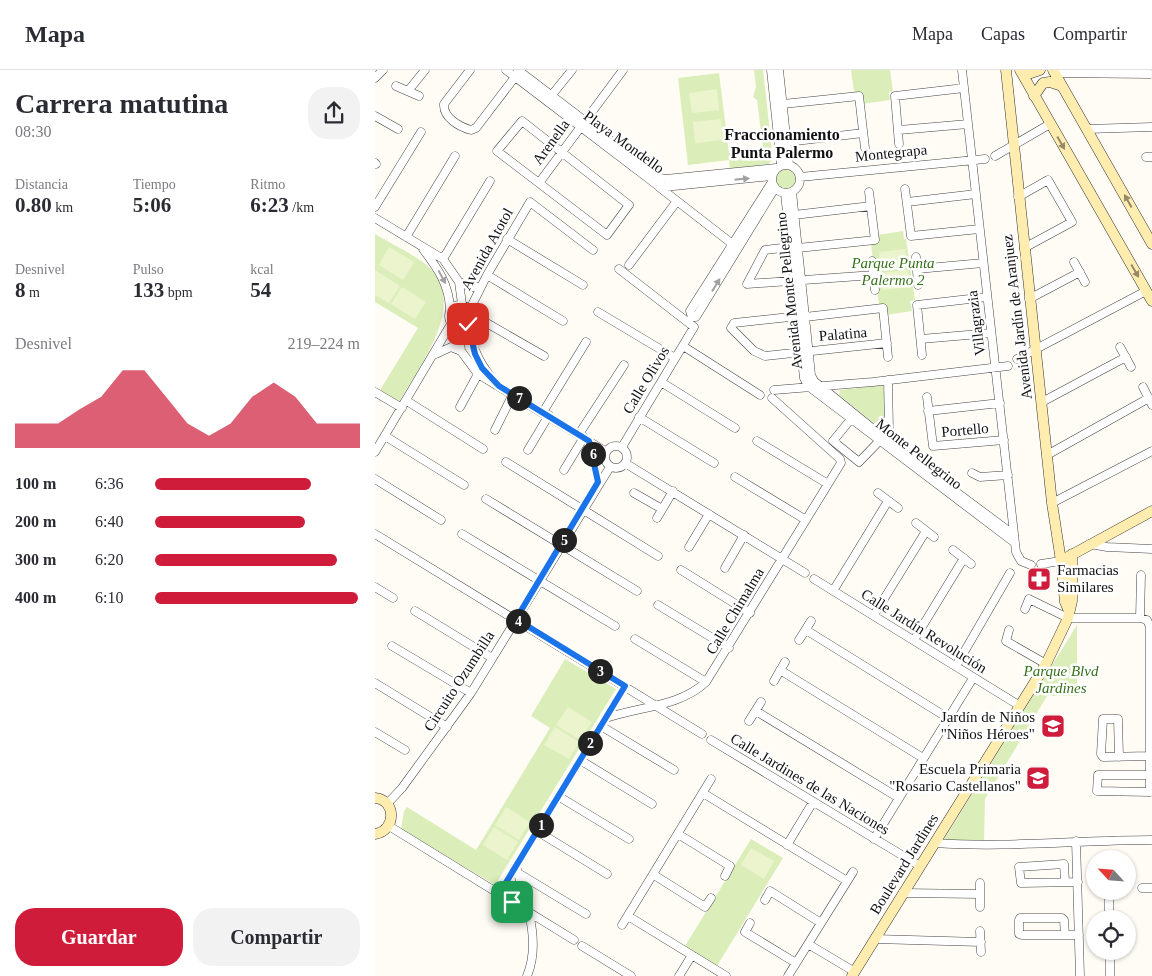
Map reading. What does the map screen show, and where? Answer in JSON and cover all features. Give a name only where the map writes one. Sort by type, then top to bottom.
[{"type":"street","points":[[375,78],[383,70]]},
{"type":"street","points":[[408,92],[425,70]]},
{"type":"street","points":[[469,70],[444,104],[443,110],[446,115],[471,130],[476,128],[520,72]]},
{"type":"street","name":"Playa Mondello","points":[[506,70],[520,72],[551,96],[581,124],[660,178],[773,182]]},
{"type":"street","points":[[551,96],[572,70]]},
{"type":"street","name":"Arenella","points":[[539,183],[623,70]]},
{"type":"street","points":[[771,70],[782,166]]},
{"type":"street","points":[[735,246],[690,311],[692,317],[696,317],[782,166],[787,142],[779,70]]},
{"type":"street","name":"Villagrazia","points":[[962,70],[1014,539],[1016,552],[1021,561],[1031,565]]},
{"type":"street","name":"Avenida Jardín de Aranjuez","points":[[1006,70],[1052,504],[1068,614]]},
{"type":"street","points":[[1021,71],[1031,73],[1041,70]]},
{"type":"street","points":[[1021,71],[1152,301]]},
{"type":"street","name":"Playa Mondello","points":[[520,72],[657,185],[664,187],[782,166]]},
{"type":"street","points":[[1054,72],[1150,74]]},
{"type":"street","points":[[1054,72],[1152,244]]},
{"type":"street","points":[[1035,96],[1043,83],[1050,82],[1062,86]]},
{"type":"street","points":[[396,86],[419,96]]},
{"type":"street","points":[[899,144],[895,96],[964,88]]},
{"type":"street","points":[[783,104],[859,96],[865,148]]},
{"type":"street","points":[[375,116],[398,129]]},
{"type":"street","points":[[522,121],[562,152],[629,205],[607,235],[497,151],[522,121]]},
{"type":"street","points":[[899,130],[968,124]]},
{"type":"street","points":[[995,156],[1050,124]]},
{"type":"street","points":[[1087,129],[1152,128]]},
{"type":"street","points":[[375,207],[421,132]]},
{"type":"street","points":[[787,142],[863,133]]},
{"type":"street","points":[[406,237],[455,156]]},
{"type":"street","name":"Montegrapa","points":[[800,177],[971,158],[985,159]]},
{"type":"street","points":[[773,182],[788,193],[799,183],[800,177],[796,169],[782,166]]},
{"type":"street","points":[[1019,197],[1048,180],[1072,222],[1024,248]]},
{"type":"street","points":[[443,259],[490,181]]},
{"type":"street","points":[[657,185],[735,246]]},
{"type":"street","points":[[905,189],[911,236],[979,229]]},
{"type":"street","points":[[869,192],[875,240],[765,250],[746,282],[749,286],[874,275]]},
{"type":"street","name":"Avenida Monte Pellegrino","points":[[788,193],[795,214],[794,247]]},
{"type":"street","name":"Avenida Monte Pellegrino","points":[[788,193],[802,316],[805,351],[804,378],[808,386]]},
{"type":"street","points":[[907,202],[976,194]]},
{"type":"street","points":[[629,265],[677,201]]},
{"type":"street","name":"Avenida Atotol","points":[[470,310],[507,239],[530,202],[593,250]]},
{"type":"street","points":[[795,214],[871,206]]},
{"type":"street","points":[[375,218],[423,249],[443,259],[459,282],[462,304]]},
{"type":"street","points":[[507,239],[583,285]]},
{"type":"street","points":[[423,249],[445,280],[450,310],[448,314],[455,325],[461,351],[478,374],[546,413],[605,451]]},
{"type":"street","points":[[916,257],[919,285]]},
{"type":"street","points":[[872,262],[875,290]]},
{"type":"street","points":[[1074,262],[1085,282]]},
{"type":"street","points":[[917,269],[983,263]]},
{"type":"street","name":"Calle Olivos","points":[[619,269],[694,327],[622,447]]},
{"type":"street","points":[[1029,299],[1080,272]]},
{"type":"street","points":[[487,276],[563,321]]},
{"type":"street","points":[[459,282],[473,287],[481,287]]},
{"type":"street","points":[[1017,359],[1146,291]]},
{"type":"street","points":[[922,355],[917,305],[987,297]]},
{"type":"street","points":[[450,310],[455,305],[462,304],[470,310],[475,354],[482,368],[499,386]]},
{"type":"street","name":"Palatina","points":[[887,343],[765,356],[759,355],[731,328],[733,324],[883,308],[887,343],[888,358]]},
{"type":"street","points":[[598,312],[675,358]]},
{"type":"street","points":[[376,448],[455,325],[478,318],[544,356]]},
{"type":"street","points":[[921,340],[991,333]]},
{"type":"street","points":[[528,450],[546,413],[586,342]]},
{"type":"street","points":[[683,346],[760,394]]},
{"type":"street","points":[[434,355],[451,347],[461,351]]},
{"type":"street","points":[[1120,347],[1131,367]]},
{"type":"street","name":"Avenida Monte Pellegrino","points":[[805,351],[811,375],[817,385]]},
{"type":"street","points":[[1042,402],[1126,357]]},
{"type":"street","points":[[564,470],[624,365]]},
{"type":"street","points":[[808,386],[888,380],[1007,366]]},
{"type":"street","points":[[460,406],[478,374]]},
{"type":"street","points":[[851,419],[833,441],[856,462],[859,462],[890,428],[888,380]]},
{"type":"street","points":[[661,382],[735,428]]},
{"type":"street","name":"Monte Pellegrino","points":[[817,385],[881,439],[1014,539]]},
{"type":"street","name":"Monte Pellegrino","points":[[808,386],[881,439]]},
{"type":"street","name":"Calle Chimalma","points":[[606,718],[685,698],[706,682],[729,648],[841,461],[773,394],[808,386]]},
{"type":"street","points":[[1047,455],[1150,401],[1143,387]]},
{"type":"street","points":[[375,392],[404,404],[483,449]]},
{"type":"street","points":[[495,430],[513,394]]},
{"type":"street","name":"Portello","points":[[927,397],[932,443],[936,447],[1004,440]]},
{"type":"street","name":"Portello","points":[[929,411],[1000,403]]},
{"type":"street","points":[[639,417],[714,463]]},
{"type":"street","points":[[385,436],[464,485]]},
{"type":"street","points":[[584,438],[598,482]]},
{"type":"street","points":[[757,442],[828,484]]},
{"type":"street","points":[[605,451],[616,445],[622,447],[626,452],[625,464]]},
{"type":"street","points":[[605,451],[605,462],[610,467],[615,468],[625,464]]},
{"type":"street","points":[[1052,504],[1152,451]]},
{"type":"street","points":[[506,462],[658,556]]},
{"type":"street","points":[[625,464],[673,491],[805,573]]},
{"type":"street","name":"Circuito Ozumbilla","points":[[387,804],[447,728],[471,693],[598,482],[610,467]]},
{"type":"street","points":[[972,473],[980,477],[1008,475]]},
{"type":"street","points":[[735,477],[806,520]]},
{"type":"street","points":[[375,479],[441,520]]},
{"type":"street","points":[[657,518],[673,491]]},
{"type":"street","points":[[634,493],[662,509]]},
{"type":"street","points":[[878,493],[898,508]]},
{"type":"street","points":[[486,499],[637,591]]},
{"type":"street","points":[[833,590],[888,500]]},
{"type":"street","points":[[1041,564],[1061,561],[1152,510]]},
{"type":"street","points":[[689,547],[709,514]]},
{"type":"street","points":[[916,523],[934,537]]},
{"type":"street","points":[[874,615],[926,531]]},
{"type":"street","points":[[375,534],[702,734]]},
{"type":"street","points":[[463,534],[615,626]]},
{"type":"street","points":[[725,568],[744,535]]},
{"type":"street","points":[[1090,544],[1107,548],[1152,549]]},
{"type":"street","points":[[953,550],[971,564]]},
{"type":"street","name":"Boulevard Jardines","points":[[853,974],[1046,664],[1072,601],[1072,554]]},
{"type":"street","points":[[915,640],[964,558]]},
{"type":"street","points":[[681,570],[750,613]]},
{"type":"street","points":[[955,666],[1010,573]]},
{"type":"street","points":[[1140,618],[1141,575]]},
{"type":"street","name":"Calle Jardín Revolución","points":[[814,579],[1020,706]]},
{"type":"street","points":[[375,587],[393,598]]},
{"type":"street","points":[[1025,609],[1029,599],[1068,614],[1147,620],[1151,627],[1150,775],[1149,793],[1097,791],[1098,775],[1150,775]]},
{"type":"street","points":[[658,605],[729,648]]},
{"type":"street","points":[[415,611],[492,658]]},
{"type":"street","points":[[799,640],[811,621]]},
{"type":"street","points":[[805,630],[948,718]]},
{"type":"street","points":[[1009,630],[1005,640],[1046,664]]},
{"type":"street","points":[[635,639],[706,682]]},
{"type":"street","points":[[392,646],[471,693]]},
{"type":"street","points":[[774,681],[785,662]]},
{"type":"street","points":[[780,670],[923,758]]},
{"type":"street","points":[[873,839],[973,678]]},
{"type":"street","points":[[375,684],[447,728]]},
{"type":"street","points":[[499,894],[517,869],[537,831],[625,686]]},
{"type":"street","points":[[749,721],[761,702]]},
{"type":"street","points":[[756,711],[899,798]]},
{"type":"street","points":[[1119,757],[1118,719],[1103,719],[1101,754],[1103,756],[1119,757],[1150,756]]},
{"type":"street","points":[[601,726],[674,770]]},
{"type":"street","points":[[375,732],[405,750]]},
{"type":"street","name":"Calle Jardines de las Naciones","points":[[711,740],[920,866]]},
{"type":"street","points":[[580,760],[651,804]]},
{"type":"street","points":[[622,925],[711,779]]},
{"type":"street","points":[[703,793],[847,881]]},
{"type":"street","points":[[558,796],[629,839]]},
{"type":"street","points":[[375,798],[387,804],[391,811],[389,826],[383,832],[375,834]]},
{"type":"street","points":[[787,844],[813,802]]},
{"type":"street","points":[[389,826],[573,940]]},
{"type":"street","points":[[537,831],[607,874]]},
{"type":"street","points":[[678,834],[730,866],[725,876]]},
{"type":"street","points":[[935,843],[999,845],[1092,840],[1152,840]]},
{"type":"street","points":[[1076,841],[1080,976]]},
{"type":"street","points":[[1065,882],[1064,864],[1019,867],[1021,883],[1078,882]]},
{"type":"street","points":[[517,869],[534,945],[527,976]]},
{"type":"street","points":[[517,869],[586,914]]},
{"type":"street","points":[[788,976],[853,872]]},
{"type":"street","points":[[654,875],[705,908],[711,898]]},
{"type":"street","points":[[980,883],[980,907]]},
{"type":"street","points":[[1142,888],[1152,888]]},
{"type":"street","points":[[765,900],[770,891],[821,923]]},
{"type":"street","points":[[903,893],[980,894]]},
{"type":"street","points":[[628,916],[726,976]]},
{"type":"street","points":[[1065,935],[1065,920],[1062,918],[1020,918],[1019,920],[1019,934],[1022,935],[1065,935],[1079,935]]},
{"type":"street","points":[[750,923],[745,932],[796,964]]},
{"type":"street","points":[[981,931],[981,952]]},
{"type":"street","points":[[875,939],[981,942]]},
{"type":"street","points":[[808,944],[853,974]]},
{"type":"street","points":[[583,946],[631,976]]},
{"type":"street","points":[[679,976],[692,955]]},
{"type":"street","points":[[1110,960],[1110,976]]},
{"type":"green space","points":[[754,70],[763,70],[773,160],[768,164],[730,169],[729,160],[688,165],[678,78],[719,73],[729,153],[763,148],[757,100],[753,97],[756,87]]},
{"type":"green space","points":[[851,70],[890,70],[893,91],[889,92],[890,100],[862,104],[861,92],[854,92]]},
{"type":"green space","points":[[717,89],[719,110],[692,113],[689,93]]},
{"type":"green space","points":[[721,119],[723,140],[695,143],[693,122]]},
{"type":"green space","points":[[781,167],[789,167],[796,174],[796,182],[789,189],[781,189],[774,182],[774,174]]},
{"type":"green space","name":"Parque Punta Palermo 2","points":[[903,231],[904,239],[906,239],[915,300],[910,301],[912,311],[886,315],[885,304],[879,305],[871,244],[878,243],[877,235]]},
{"type":"green space","points":[[375,234],[426,264],[441,284],[444,301],[442,318],[436,337],[399,402],[380,390],[418,328],[375,302]]},
{"type":"green space","points":[[389,247],[414,262],[403,280],[379,265]]},
{"type":"green space","points":[[905,249],[907,266],[881,269],[879,252]]},
{"type":"green space","points":[[375,270],[400,286],[389,303],[375,295]]},
{"type":"green space","points":[[908,270],[910,287],[882,290],[880,273]]},
{"type":"green space","points":[[402,287],[426,302],[415,319],[391,304]]},
{"type":"green space","points":[[883,385],[888,427],[886,429],[881,429],[839,395],[840,390]]},
{"type":"green space","name":"Parque Blvd Jardines","points":[[1077,625],[1077,696],[1047,696],[985,799],[984,841],[943,841]]},
{"type":"green space","points":[[565,659],[616,689],[495,885],[401,829],[404,811],[407,807],[476,850],[550,728],[531,716]]},
{"type":"green space","points":[[568,707],[592,722],[580,740],[556,725]]},
{"type":"green space","points":[[555,727],[579,742],[569,759],[544,745]]},
{"type":"green space","points":[[506,807],[530,822],[519,840],[495,825]]},
{"type":"green space","points":[[494,827],[518,842],[507,860],[483,845]]},
{"type":"green space","points":[[751,839],[783,858],[717,966],[685,946]]},
{"type":"green space","points":[[751,848],[774,861],[764,879],[741,865]]},
{"type":"place","name":"Farmacias Similares","points":[[1039,579]]},
{"type":"place","name":"Jardín de Niños \"Niños Héroes\"","points":[[1053,726]]},
{"type":"place","name":"Escuela Primaria \"Rosario Castellanos\"","points":[[1038,778]]},
{"type":"district","name":"Fraccionamiento Punta Palermo","points":[[782,143]]},
{"type":"route","points":[[468,324],[475,354],[482,368],[499,386],[589,441],[597,470],[598,482],[516,619],[625,686],[499,894],[512,902]]}]
